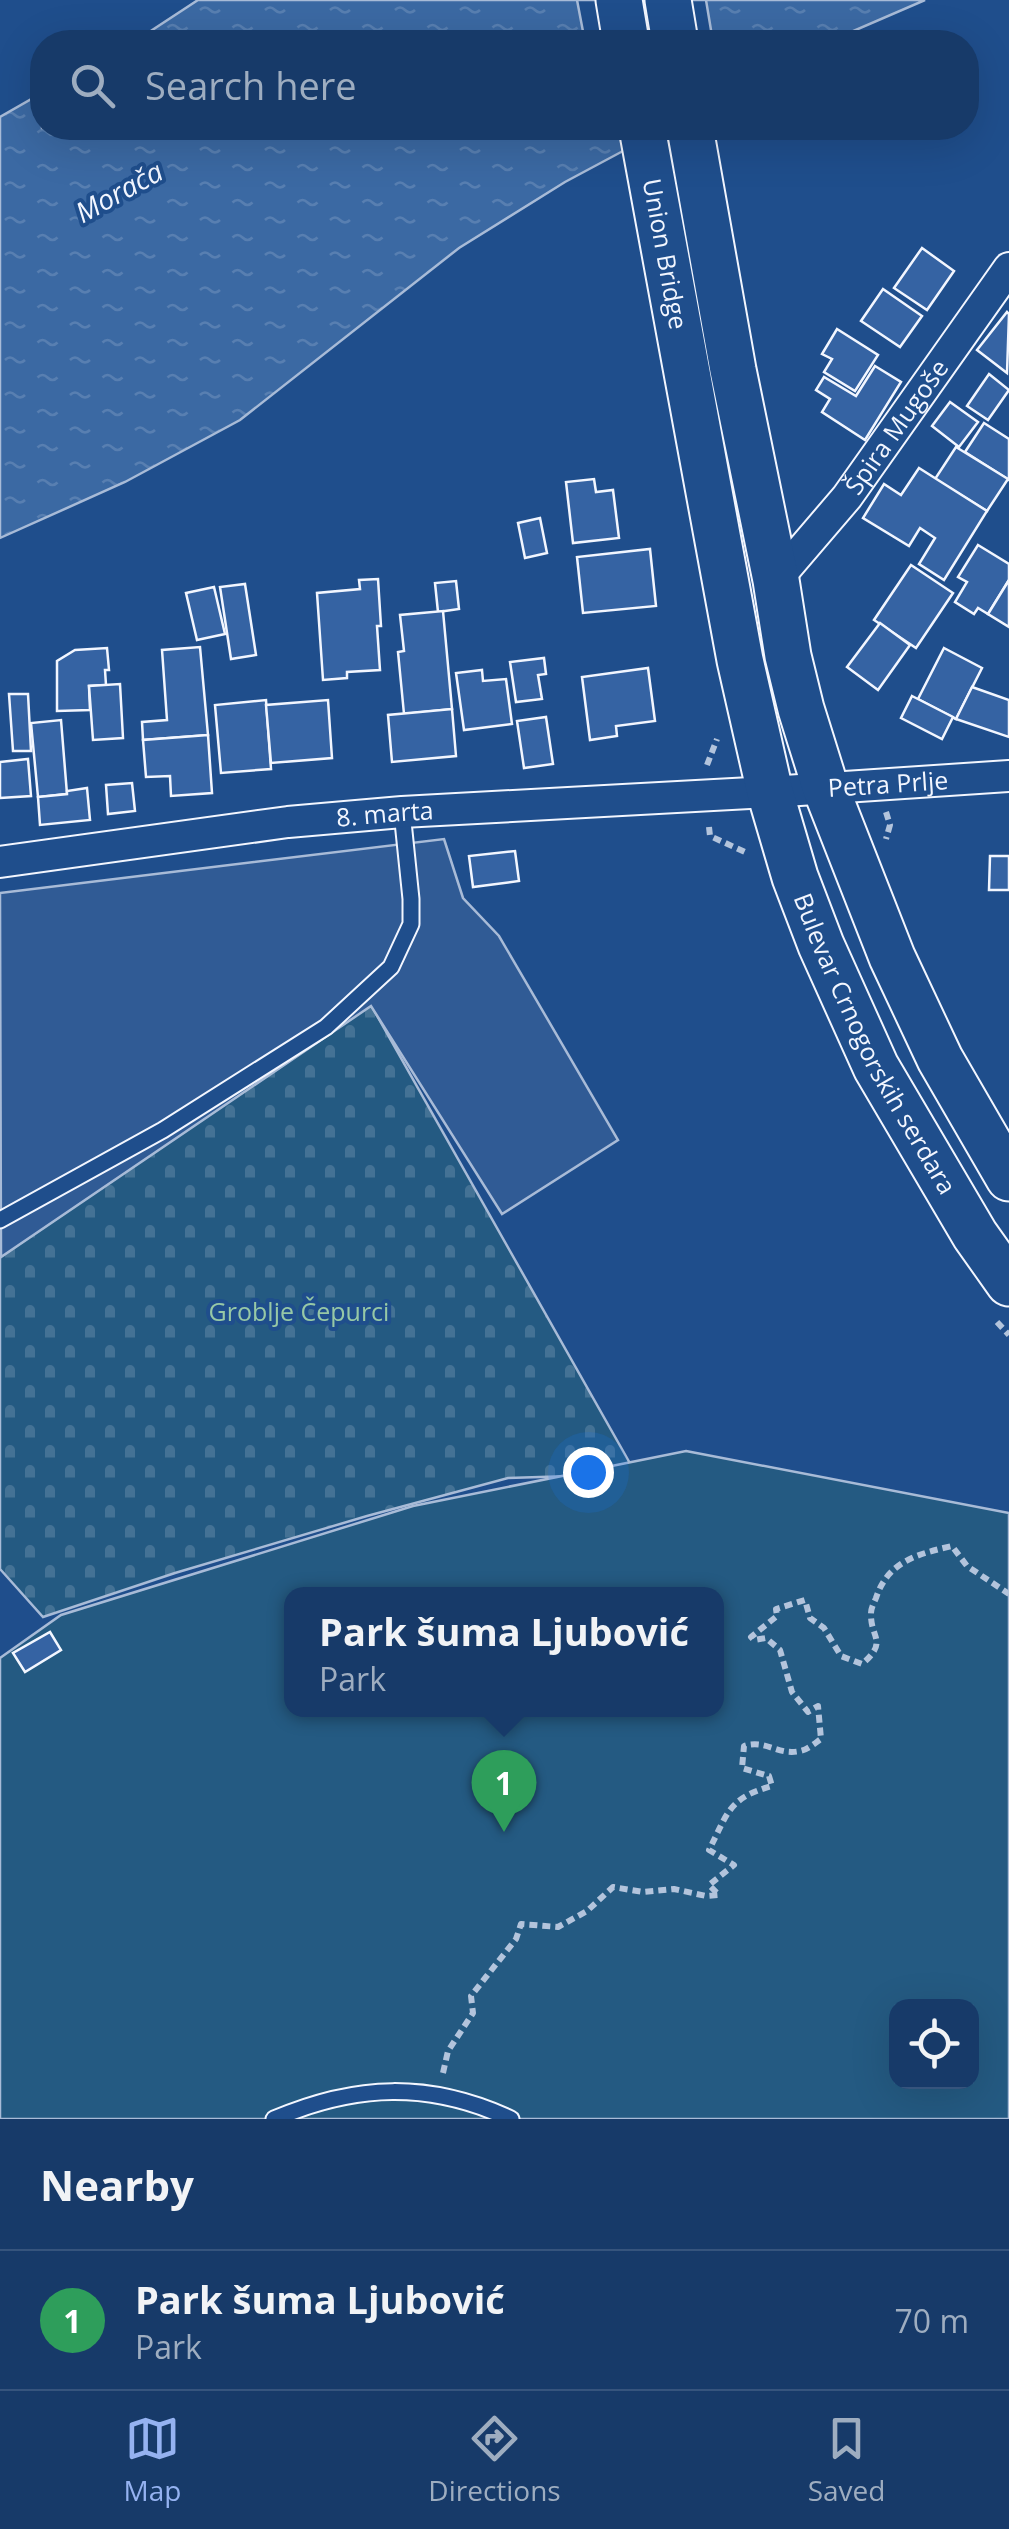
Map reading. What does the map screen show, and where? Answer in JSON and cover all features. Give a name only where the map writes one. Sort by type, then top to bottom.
[{"type":"main road","points":[[618,0],[624,30]]},
{"type":"main road","points":[[668,0],[673,30]]},
{"type":"main road","name":"Union Bridge","points":[[644,140],[740,660],[770,792]]},
{"type":"main road","name":"Union Bridge","points":[[692,140],[776,580]]},
{"type":"main road","name":"Bulevar Crnogorskih serdara","points":[[776,580],[800,709],[826,789],[892,957],[932,1042],[1009,1178]]},
{"type":"main road","name":"Bulevar Crnogorskih serdara","points":[[770,792],[794,877],[876,1067],[974,1236],[1009,1283]]},
{"type":"street","name":"Špira Mugoše","points":[[776,580],[847,497],[1009,268]]},
{"type":"street","name":"Petra Prlje","points":[[770,792],[1009,776]]},
{"type":"street","name":"8. marta","points":[[0,862],[288,822],[770,792]]},
{"type":"lane","points":[[0,1220],[163,1130],[253,1074],[326,1026],[392,967],[411,924],[402,812]]},
{"type":"lane","points":[[274,2119],[308,2104],[353,2094],[402,2090],[479,2104],[511,2119]]},
{"type":"path","points":[[438,2094],[448,2051],[473,2013],[471,1996],[516,1939],[521,1924],[558,1927],[587,1911],[613,1887],[719,1895],[710,1885],[734,1864],[710,1850],[733,1804],[772,1786],[769,1776],[742,1768],[744,1746],[757,1742],[779,1751],[802,1752],[822,1739],[818,1706],[808,1712],[792,1692],[780,1650],[766,1638],[751,1637],[777,1616],[776,1610],[805,1600],[810,1618],[824,1628],[841,1656],[862,1664],[874,1654],[877,1639],[871,1614],[884,1578],[907,1560],[952,1546],[967,1566],[1009,1594]]},
{"type":"green space","name":"Groblje Čepurci","points":[[371,1005],[636,1474],[508,1478],[175,1573],[43,1617],[0,1569],[0,1257]]},
{"type":"green space","points":[[686,1451],[1009,1513],[1009,2119],[0,2119],[0,1658],[61,1615],[413,1506]]},
{"type":"shaded area","points":[[444,839],[463,898],[499,936],[618,1140],[502,1214],[371,1006],[1,1257],[0,893]]},
{"type":"water","points":[[198,0],[925,0],[856,30],[152,30]]},
{"type":"water","name":"Morača","points":[[30,100],[30,140],[644,140],[565,182],[459,248],[240,420],[125,482],[0,538],[0,117]]},
{"type":"pier","points":[[577,0],[706,0],[711,30],[583,30]]},
{"type":"building","points":[[922,248],[954,271],[927,310],[894,288]]},
{"type":"building","points":[[883,289],[922,316],[900,347],[861,321]]},
{"type":"building","points":[[1009,314],[1007,373],[977,350]]},
{"type":"building","points":[[837,329],[878,355],[855,391],[824,372],[832,359],[822,354]]},
{"type":"building","points":[[875,366],[901,382],[865,440],[822,412],[830,399],[816,390],[824,377],[856,396]]},
{"type":"building","points":[[989,374],[1009,390],[988,420],[967,406]]},
{"type":"building","points":[[950,402],[978,422],[959,447],[932,426]]},
{"type":"building","points":[[984,423],[1009,439],[1009,480],[965,452]]},
{"type":"building","points":[[956,447],[1008,479],[987,511],[935,479]]},
{"type":"building","points":[[919,468],[987,511],[944,580],[919,564],[935,538],[920,528],[909,546],[863,518],[884,484],[901,495]]},
{"type":"building","points":[[594,479],[596,492],[613,490],[619,538],[573,543],[566,482]]},
{"type":"building","points":[[540,518],[547,553],[525,558],[518,523]]},
{"type":"building","points":[[978,545],[1009,564],[1009,580],[988,614],[978,608],[974,614],[955,602],[967,582],[958,577]]},
{"type":"building","points":[[650,549],[656,606],[583,613],[577,557]]},
{"type":"building","points":[[911,565],[953,593],[916,648],[874,620]]},
{"type":"building","points":[[378,579],[380,670],[347,672],[347,678],[323,680],[317,593],[360,589],[359,580]]},
{"type":"building","points":[[1009,580],[1009,627],[988,614]]},
{"type":"building","points":[[456,581],[459,609],[438,612],[435,583]]},
{"type":"building","points":[[245,584],[256,655],[231,659],[220,587]]},
{"type":"building","points":[[214,587],[225,634],[197,640],[186,593]]},
{"type":"building","points":[[443,611],[452,709],[404,714],[398,652],[404,651],[400,615]]},
{"type":"building","points":[[880,623],[910,645],[878,690],[847,667]]},
{"type":"building","points":[[200,647],[208,735],[143,740],[142,722],[167,720],[162,650]]},
{"type":"building","points":[[107,648],[106,685],[89,686],[90,710],[57,711],[57,661],[75,650]]},
{"type":"building","points":[[944,648],[982,668],[956,719],[918,699]]},
{"type":"building","points":[[544,658],[546,674],[538,675],[542,699],[516,702],[510,662]]},
{"type":"building","points":[[648,668],[655,721],[616,726],[617,736],[590,740],[582,677]]},
{"type":"building","points":[[482,670],[483,681],[506,679],[512,724],[464,730],[456,673]]},
{"type":"building","points":[[120,684],[123,738],[93,740],[89,686]]},
{"type":"building","points":[[972,687],[1009,700],[1009,737],[956,719]]},
{"type":"building","points":[[9,694],[28,694],[31,751],[13,751]]},
{"type":"building","points":[[912,696],[953,717],[942,739],[901,718]]},
{"type":"building","points":[[266,700],[271,769],[221,773],[215,705]]},
{"type":"building","points":[[328,700],[332,758],[271,763],[266,705]]},
{"type":"building","points":[[452,709],[456,756],[392,762],[388,715]]},
{"type":"building","points":[[546,717],[553,764],[524,768],[517,721]]},
{"type":"building","points":[[61,720],[67,794],[38,797],[31,723]]},
{"type":"building","points":[[208,735],[212,793],[171,796],[170,776],[146,777],[143,740]]},
{"type":"building","points":[[28,759],[31,796],[0,798],[0,762]]},
{"type":"building","points":[[132,783],[135,811],[108,814],[106,785]]},
{"type":"building","points":[[87,788],[90,820],[40,825],[38,797]]},
{"type":"building","points":[[515,851],[519,881],[473,887],[469,856]]},
{"type":"building","points":[[990,856],[1009,856],[1009,890],[989,890]]},
{"type":"building","points":[[50,1632],[61,1650],[25,1672],[13,1653]]},
{"type":"place","name":"Park šuma Ljubović","points":[[504,1832]]}]
